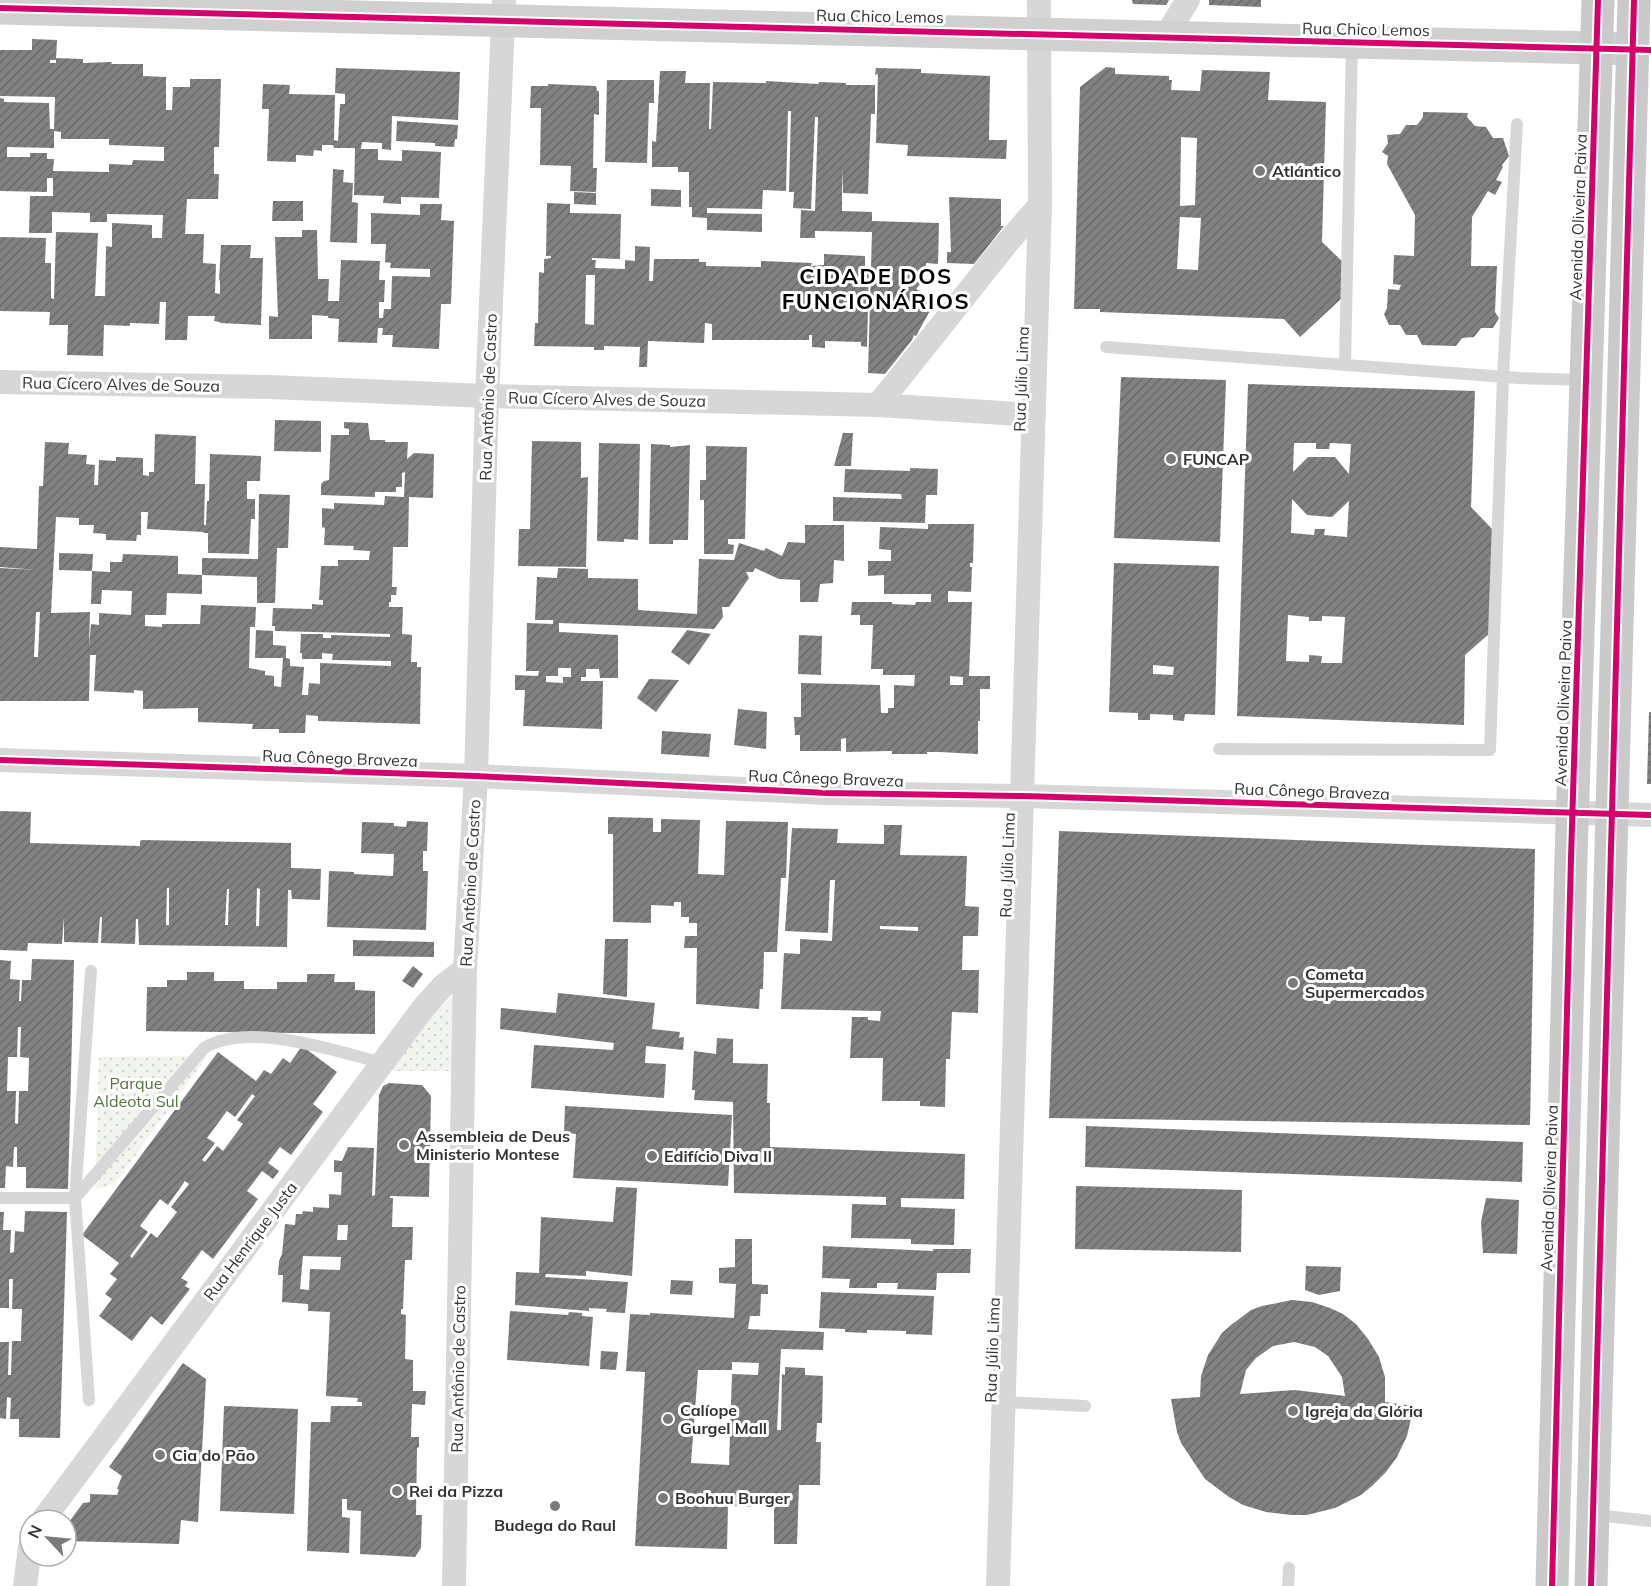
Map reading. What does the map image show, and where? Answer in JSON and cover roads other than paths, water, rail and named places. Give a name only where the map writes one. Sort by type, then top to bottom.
[{"type":"main road","name":"Avenida Oliveira Paiva","points":[[1552,1586],[1572,813],[1598,0]]},
{"type":"main road","points":[[1591,1586],[1612,814],[1642,49],[1634,0]]},
{"type":"street","name":"Rua Júlio Lima","points":[[998,1586],[1040,205],[1039,0]]},
{"type":"street","points":[[1165,37],[1188,0]]},
{"type":"street","name":"Rua Chico Lemos","points":[[0,8],[504,10],[1038,33],[1642,49]]},
{"type":"street","name":"Rua Antônio de Castro","points":[[454,1586],[465,969],[476,776],[487,396],[504,10]]},
{"type":"street","points":[[878,405],[1040,205]]},
{"type":"street","name":"Rua Cícero Alves de Souza","points":[[0,382],[270,387],[487,396],[878,405],[1034,415]]},
{"type":"street","name":"Rua Cônego Braveza","points":[[0,760],[476,776],[827,793],[1023,796],[1651,815]]},
{"type":"street","name":"Rua Henrique Justa","points":[[52,1508],[424,1007],[443,986],[465,969]]},
{"type":"street","points":[[24,1586],[27,1568]]},
{"type":"lane","points":[[1345,364],[1352,43]]},
{"type":"lane","points":[[1219,749],[1490,750],[1503,376],[1517,124]]},
{"type":"lane","points":[[1106,347],[1587,380]]},
{"type":"lane","points":[[88,1400],[75,1198],[91,971]]},
{"type":"lane","points":[[0,1198],[75,1198],[204,1048],[216,1041],[283,1038],[382,1063]]},
{"type":"lane","points":[[1004,1402],[1085,1406]]},
{"type":"lane","points":[[1594,1515],[1651,1521]]},
{"type":"lane","points":[[1288,1586],[1289,1568]]},
{"type":"place","name":"Atlántico","points":[[1260,171]]},
{"type":"place","name":"FUNCAP","points":[[1171,459]]},
{"type":"place","name":"Cometa Supermercados","points":[[1293,983]]},
{"type":"place","name":"Assembleia de Deus Ministerio Montese","points":[[404,1145]]},
{"type":"place","name":"Edifício Diva II","points":[[652,1156]]},
{"type":"place","name":"Igreja da Glória","points":[[1293,1411]]},
{"type":"place","name":"Calíope Gurgel Mall","points":[[668,1419]]},
{"type":"place","name":"Cia do Pão","points":[[160,1455]]},
{"type":"place","name":"Rei da Pizza","points":[[397,1491]]},
{"type":"place","name":"Boohuu Burger","points":[[663,1498]]},
{"type":"place","name":"Budega do Raul","points":[[555,1506]]},
{"type":"district","name":"CIDADE DOS FUNCIONÁRIOS","points":[[876,288]]},
{"type":"park label","name":"Parque Aldeota Sul","points":[[136,1092]]}]
